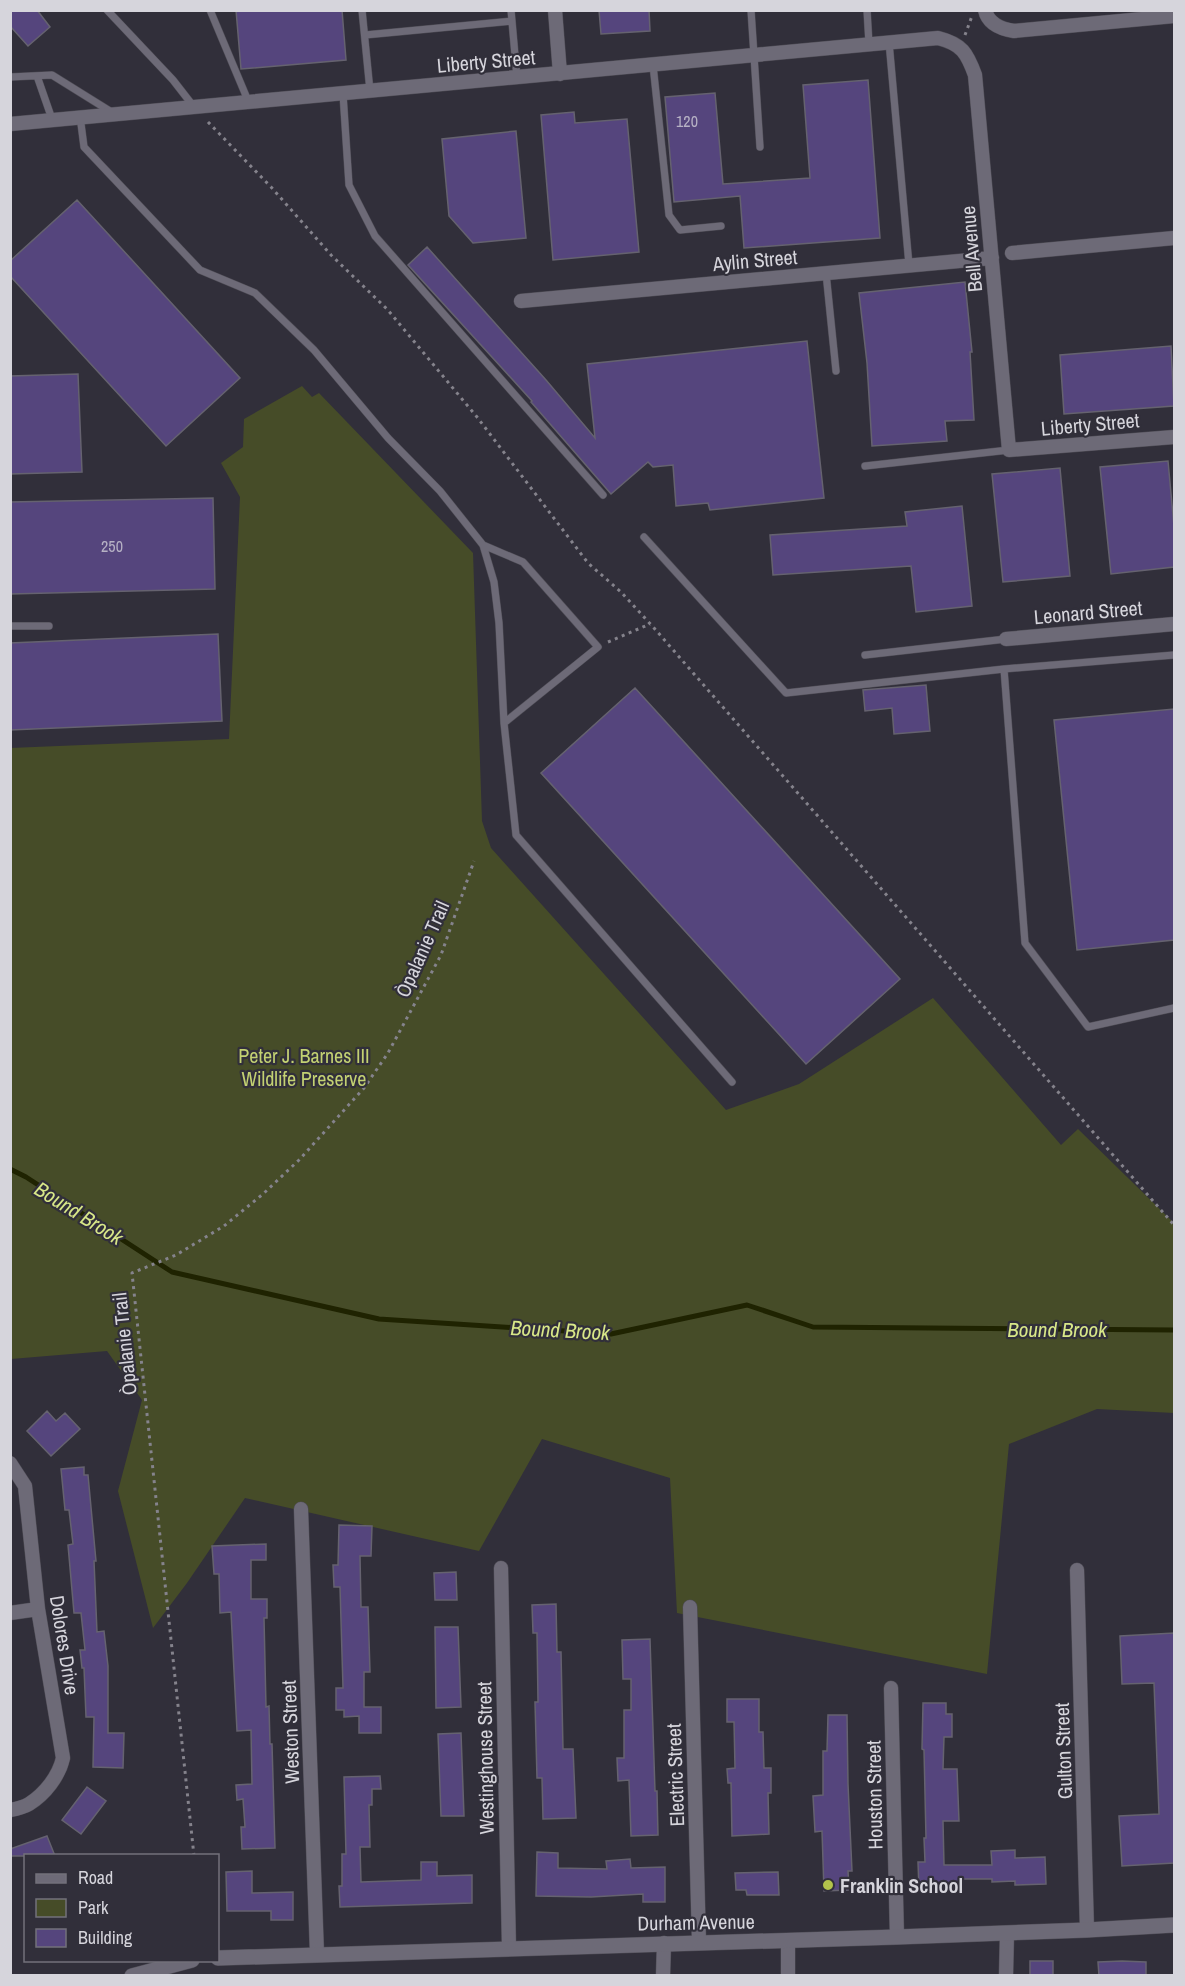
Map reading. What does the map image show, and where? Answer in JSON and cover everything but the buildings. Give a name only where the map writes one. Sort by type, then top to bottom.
[{"type":"street","points":[[555,10],[560,74]]},
{"type":"street","points":[[988,16],[1002,29],[1014,31],[1174,16]]},
{"type":"street","name":"Liberty Street","points":[[10,124],[938,38],[951,41],[962,48]]},
{"type":"street","name":"Bell Avenue","points":[[962,48],[975,75],[1009,450]]},
{"type":"street","points":[[1012,253],[1174,238]]},
{"type":"street","name":"Aylin Street","points":[[521,301],[992,258]]},
{"type":"street","name":"Liberty Street","points":[[1009,450],[1174,437]]},
{"type":"street","name":"Leonard Street","points":[[1006,639],[1174,624]]},
{"type":"street","name":"Dolores Drive","points":[[10,1463],[25,1486],[38,1609],[63,1758],[60,1770],[48,1787],[28,1805],[10,1810]]},
{"type":"street","name":"Weston Street","points":[[301,1509],[317,1954]]},
{"type":"street","name":"Westinghouse Street","points":[[501,1568],[509,1948]]},
{"type":"street","name":"Gulton Street","points":[[1077,1570],[1088,1930]]},
{"type":"street","name":"Electric Street","points":[[690,1607],[699,1942]]},
{"type":"street","points":[[10,1613],[38,1609]]},
{"type":"street","name":"Houston Street","points":[[891,1688],[897,1937]]},
{"type":"street","name":"Durham Avenue","points":[[219,1958],[1007,1934],[1174,1925]]},
{"type":"street","points":[[1006,1976],[1007,1934]]},
{"type":"street","points":[[788,1941],[788,1976]]},
{"type":"street","points":[[663,1976],[664,1943]]},
{"type":"street","points":[[132,1976],[184,1962]]},
{"type":"lane","points":[[107,10],[173,80],[195,108]]},
{"type":"lane","points":[[210,10],[249,103]]},
{"type":"lane","points":[[363,10],[370,91]]},
{"type":"lane","points":[[511,10],[517,78]]},
{"type":"lane","points":[[751,10],[760,147]]},
{"type":"lane","points":[[867,10],[869,44]]},
{"type":"lane","points":[[365,35],[512,21]]},
{"type":"lane","points":[[890,42],[909,265]]},
{"type":"lane","points":[[653,65],[669,215],[680,230],[721,226]]},
{"type":"lane","points":[[10,77],[52,75],[115,115]]},
{"type":"lane","points":[[37,76],[52,119]]},
{"type":"lane","points":[[343,94],[350,185],[375,236],[603,495]]},
{"type":"lane","points":[[80,116],[84,147],[200,270],[255,293],[314,350],[388,438],[440,491],[483,545],[494,582],[499,623],[504,723],[516,835],[732,1082]]},
{"type":"lane","points":[[826,273],[836,371]]},
{"type":"lane","points":[[865,466],[1009,450]]},
{"type":"lane","points":[[644,537],[786,693],[1004,669],[1174,655]]},
{"type":"lane","points":[[483,545],[524,562],[598,647],[504,723]]},
{"type":"lane","points":[[10,626],[49,626]]},
{"type":"lane","points":[[865,655],[1006,639]]},
{"type":"lane","points":[[1004,669],[1025,943],[1088,1027],[1174,1008]]},
{"type":"path","points":[[962,48],[972,16],[988,16]]},
{"type":"path","points":[[195,108],[271,187],[331,255],[387,309],[477,417],[588,563],[621,592],[650,624],[1174,1225]]},
{"type":"path","points":[[598,647],[650,624]]},
{"type":"path","name":"Òpalanie Trail","points":[[194,1854],[132,1273],[176,1254],[224,1226],[299,1160],[364,1088],[388,1053],[441,955],[474,861]]},
{"type":"green space","name":"Peter J. Barnes III Wildlife Preserve","points":[[302,386],[312,397],[319,393],[473,553],[482,821],[491,848],[726,1110],[799,1084],[933,998],[1061,1145],[1078,1129],[1174,1223],[1174,1413],[1097,1409],[1009,1444],[987,1674],[677,1613],[670,1478],[542,1439],[479,1551],[245,1498],[153,1628],[118,1491],[142,1400],[107,1351],[11,1359],[10,748],[229,739],[240,497],[221,463],[243,447],[244,419]]},
{"type":"waterway","name":"Bound Brook","points":[[10,1169],[26,1177],[172,1272],[379,1319],[611,1334],[747,1305],[813,1327],[1174,1330]]},
{"type":"place","name":"Franklin School","points":[[828,1885]]}]
